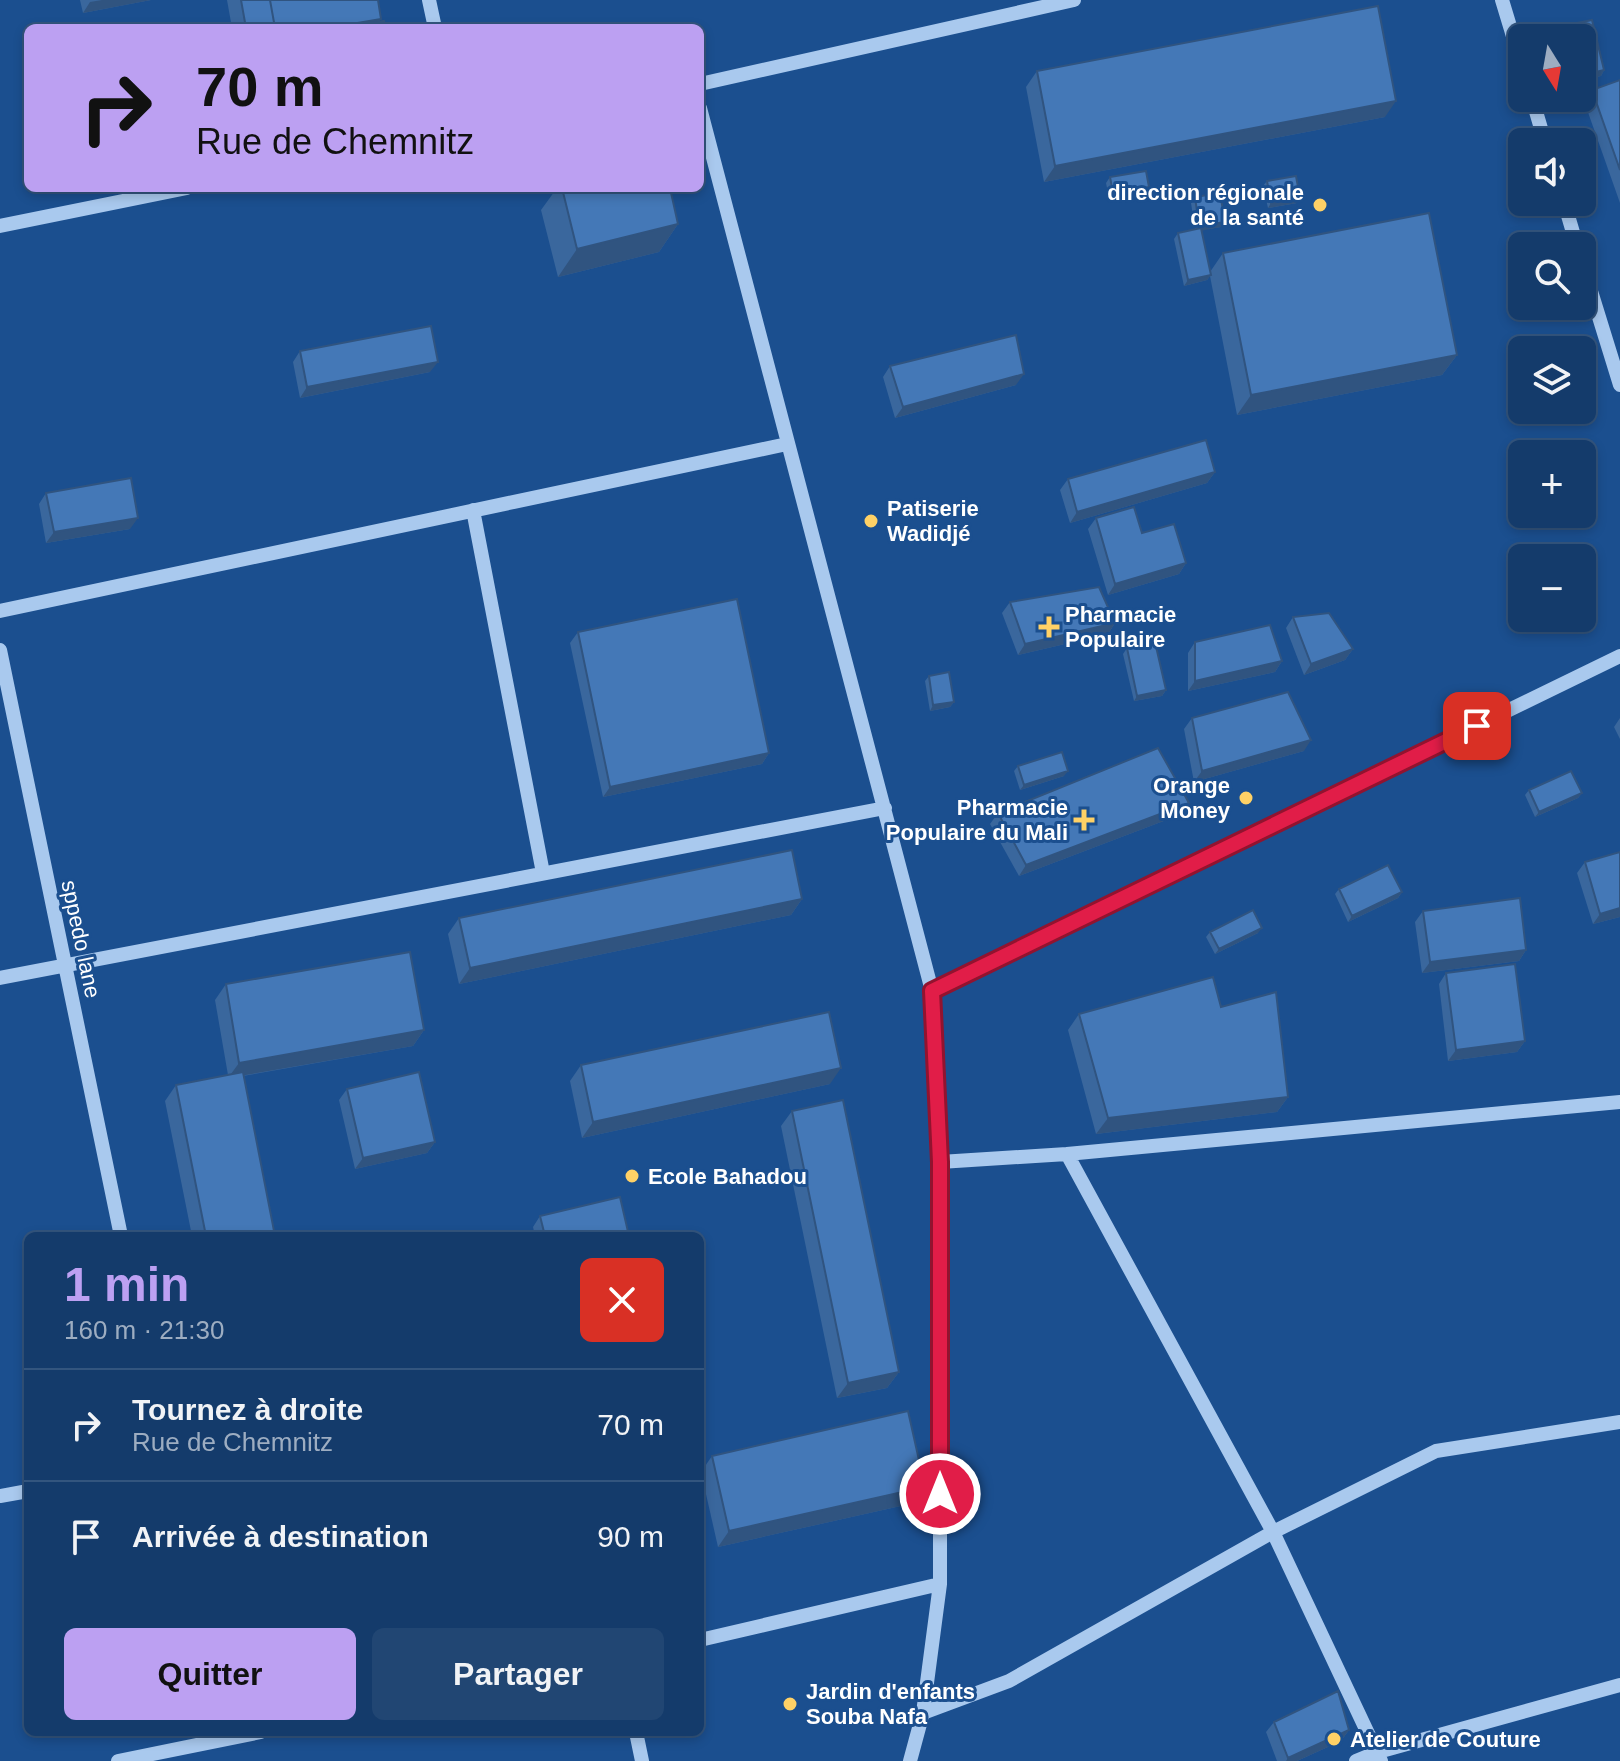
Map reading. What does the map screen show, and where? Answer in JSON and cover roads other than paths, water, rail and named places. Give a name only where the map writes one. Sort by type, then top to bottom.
[{"type":"street","points":[[429,0],[434,24]]},
{"type":"street","points":[[704,83],[1074,0]]},
{"type":"street","points":[[1502,0],[1509,24]]},
{"type":"street","points":[[704,123],[932,991],[940,1162],[940,1584],[923,1713],[910,1761]]},
{"type":"street","points":[[0,226],[167,192]]},
{"type":"street","points":[[1596,307],[1620,385]]},
{"type":"street","points":[[0,611],[787,444]]},
{"type":"street","points":[[473,510],[543,873]]},
{"type":"street","name":"sppedo lane","points":[[0,650],[120,1232]]},
{"type":"street","points":[[932,991],[1620,656]]},
{"type":"street","points":[[0,978],[885,808]]},
{"type":"street","points":[[940,1162],[1067,1154],[1620,1102]]},
{"type":"street","points":[[1067,1154],[1273,1532],[1379,1756]]},
{"type":"street","points":[[923,1713],[1009,1681],[1273,1532],[1436,1451],[1620,1422]]},
{"type":"street","points":[[0,1496],[24,1492]]},
{"type":"street","points":[[704,1639],[940,1584]]},
{"type":"street","points":[[1356,1761],[1620,1685]]},
{"type":"street","points":[[118,1761],[241,1736]]},
{"type":"street","points":[[637,1736],[642,1761]]},
{"type":"place","name":"direction régionale de la santé","points":[[1320,205]]},
{"type":"place","name":"Patiserie Wadidjé","points":[[871,521]]},
{"type":"place","name":"Pharmacie Populaire","points":[[1049,627]]},
{"type":"place","name":"Orange Money","points":[[1246,798]]},
{"type":"place","name":"Pharmacie Populaire du Mali","points":[[1084,820]]},
{"type":"place","name":"Ecole Bahadou","points":[[632,1176]]},
{"type":"place","name":"Jardin d'enfants Souba Nafa","points":[[790,1704]]},
{"type":"place","name":"Atelier de Couture","points":[[1334,1739]]}]
